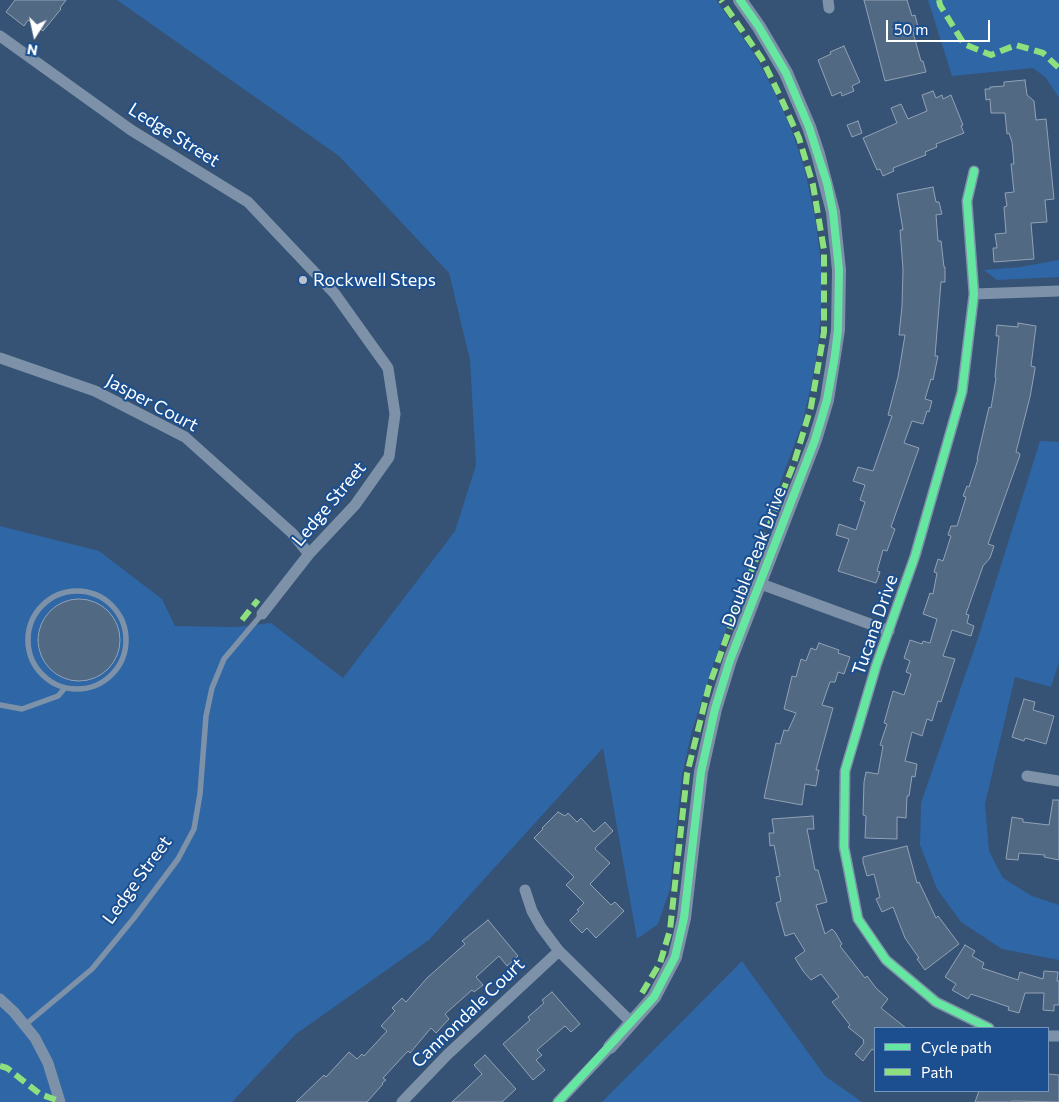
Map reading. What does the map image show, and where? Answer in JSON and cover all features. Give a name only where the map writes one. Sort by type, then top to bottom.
[{"type":"street","name":"Double Peak Drive","points":[[558,1102],[654,997],[675,957],[684,918],[702,772],[713,717],[728,667],[815,440],[827,400],[838,330],[839,270],[832,212],[826,182],[809,127],[786,73],[774,50],[740,0]]},
{"type":"street","name":"Ledge Street","points":[[0,36],[131,130],[248,202],[335,294],[388,368],[395,414],[389,456],[355,505],[310,554],[262,614]]},
{"type":"street","name":"Tucana Drive","points":[[974,171],[967,201],[974,294],[962,392],[915,556],[876,666],[845,771],[844,848],[858,919],[886,960],[936,1002],[987,1027]]},
{"type":"street","points":[[974,294],[1059,291]]},
{"type":"street","name":"Jasper Court","points":[[0,358],[94,391],[186,438],[292,533],[310,554]]},
{"type":"street","name":"Tucana Drive","points":[[761,584],[889,631]]},
{"type":"street","points":[[1027,776],[1059,781]]},
{"type":"street","points":[[525,890],[532,911],[541,928],[559,951],[632,1023]]},
{"type":"street","name":"Cannondale Court","points":[[402,1102],[447,1055],[559,951]]},
{"type":"street","points":[[0,999],[26,1025],[35,1038],[45,1056],[60,1102]]},
{"type":"lane","points":[[71,591],[88,592],[103,597],[115,607],[123,621],[127,636],[126,652],[115,672],[96,686],[80,690],[65,688],[49,681],[37,669],[29,654],[27,637],[32,620],[41,606],[54,596],[71,591]]},
{"type":"lane","name":"Ledge Street","points":[[26,1025],[92,969],[134,918],[178,859],[194,829],[200,794],[206,716],[212,688],[224,659],[262,614]]},
{"type":"lane","points":[[0,705],[22,709],[58,696],[65,688]]},
{"type":"shaded area","points":[[117,0],[716,0],[755,55],[775,93],[792,131],[805,171],[815,217],[821,263],[821,313],[818,346],[802,424],[714,662],[692,731],[682,775],[670,889],[658,924],[637,939],[603,748],[429,940],[296,1034],[232,1102],[0,1102],[0,526],[99,551],[162,599],[175,626],[235,627],[271,623],[343,678],[455,531],[476,465],[470,360],[449,273],[339,156]]},
{"type":"shaded area","points":[[928,0],[1059,0],[1059,98],[1046,78],[1033,68],[952,76]]},
{"type":"shaded area","points":[[1059,260],[1059,277],[997,280],[984,270],[1020,267]]},
{"type":"shaded area","points":[[1040,441],[1059,442],[1059,662],[1051,687],[1015,677],[985,804],[989,851],[1003,878],[1032,896],[1059,905],[1059,960],[1002,949],[961,922],[937,889],[920,845],[921,803],[979,635]]},
{"type":"shaded area","points":[[742,961],[825,1076],[862,1102],[602,1102]]},
{"type":"building","points":[[15,0],[66,0],[43,31],[28,20],[24,26],[6,12]]},
{"type":"building","points":[[864,0],[907,0],[912,16],[915,15],[918,27],[913,29],[914,36],[926,72],[885,81]]},
{"type":"building","points":[[844,46],[860,82],[852,86],[854,91],[842,96],[841,92],[832,96],[818,60]]},
{"type":"building","points":[[1025,80],[1027,95],[1034,101],[1036,120],[1046,119],[1054,199],[1045,200],[1047,222],[1031,223],[1034,259],[994,262],[993,248],[997,248],[995,234],[1006,233],[1004,207],[1007,206],[1005,193],[1014,192],[1011,164],[1014,164],[1012,142],[1009,133],[1007,134],[1005,113],[991,113],[990,99],[986,100],[985,89],[1004,86],[1004,82]]},
{"type":"building","points":[[933,91],[936,98],[942,95],[943,99],[951,95],[963,125],[961,126],[964,133],[936,144],[937,147],[925,152],[926,155],[893,168],[894,171],[883,176],[880,169],[877,170],[863,138],[897,123],[891,108],[901,104],[908,119],[927,111],[922,95]]},
{"type":"building","points":[[858,121],[862,133],[852,137],[847,125]]},
{"type":"building","points":[[933,187],[936,202],[939,202],[942,214],[936,215],[938,241],[941,241],[945,267],[945,282],[941,282],[935,356],[938,356],[933,380],[931,379],[925,399],[932,401],[923,424],[912,421],[904,443],[919,448],[891,527],[895,529],[887,551],[883,550],[877,571],[880,572],[876,583],[838,571],[849,539],[836,535],[839,524],[856,530],[865,502],[860,500],[865,485],[853,481],[858,467],[873,471],[892,416],[888,415],[898,377],[905,335],[899,335],[903,269],[900,230],[903,230],[897,194]]},
{"type":"building","points":[[1018,323],[1036,326],[1031,366],[1035,367],[1035,369],[1016,452],[1020,455],[988,544],[994,546],[990,558],[983,566],[966,614],[969,615],[967,623],[974,626],[971,636],[952,630],[943,656],[955,659],[941,702],[938,701],[932,721],[927,719],[922,736],[912,732],[905,761],[917,764],[915,777],[912,776],[909,796],[907,796],[906,818],[897,817],[897,839],[865,838],[866,816],[863,815],[866,772],[878,774],[883,746],[880,745],[887,724],[884,723],[893,691],[904,695],[911,674],[906,672],[910,661],[904,658],[910,640],[922,644],[923,641],[930,643],[937,619],[923,614],[930,593],[933,594],[937,573],[934,572],[938,559],[943,561],[951,536],[948,535],[951,526],[957,526],[966,497],[963,496],[967,486],[969,487],[978,459],[989,407],[991,408],[996,378],[999,336],[996,336],[997,325],[1018,327]]},
{"type":"building","points":[[71,599],[87,599],[102,606],[113,617],[120,632],[117,656],[108,669],[87,681],[71,681],[56,674],[45,663],[38,648],[38,632],[45,617],[56,606]]},
{"type":"building","points":[[819,643],[839,650],[838,653],[850,657],[844,674],[838,672],[835,682],[830,682],[822,705],[833,708],[816,770],[819,770],[816,786],[805,784],[802,805],[764,798],[776,743],[780,744],[784,730],[788,731],[796,713],[784,709],[792,676],[796,677],[801,659],[806,661],[811,648],[816,650]]},
{"type":"building","points":[[1024,699],[1035,702],[1033,710],[1054,716],[1046,744],[1025,738],[1024,741],[1012,737]]},
{"type":"building","points":[[1053,800],[1059,800],[1059,860],[1044,857],[1045,855],[1019,853],[1018,860],[1006,859],[1012,817],[1023,819],[1023,822],[1049,825]]},
{"type":"building","points":[[558,812],[565,816],[568,813],[577,822],[581,818],[594,832],[605,822],[613,831],[595,849],[610,863],[590,884],[611,905],[615,902],[624,911],[596,938],[587,928],[582,933],[570,920],[584,903],[566,885],[574,877],[534,838]]},
{"type":"building","points":[[813,816],[814,829],[807,829],[815,870],[818,870],[827,902],[816,905],[825,934],[832,929],[835,932],[842,944],[840,946],[865,978],[867,976],[888,999],[881,1008],[905,1027],[874,1027],[874,1050],[872,1049],[863,1061],[855,1054],[864,1043],[864,1040],[848,1027],[850,1025],[832,1002],[839,997],[821,974],[811,980],[803,971],[795,958],[805,951],[794,933],[785,936],[776,903],[781,901],[776,877],[780,876],[774,845],[770,846],[769,833],[774,833],[772,819]]},
{"type":"building","points":[[907,846],[917,883],[919,882],[936,918],[938,916],[959,944],[925,970],[905,938],[893,907],[882,912],[876,899],[880,897],[874,874],[867,876],[863,862],[863,857]]},
{"type":"building","points":[[488,920],[518,956],[507,966],[499,956],[476,977],[483,985],[474,992],[472,990],[445,1014],[449,1019],[436,1033],[431,1028],[410,1053],[408,1051],[383,1078],[386,1080],[367,1102],[296,1102],[324,1075],[326,1077],[349,1052],[357,1059],[362,1054],[364,1056],[387,1031],[381,1026],[395,1011],[392,1008],[402,998],[406,1002],[427,978],[465,944],[462,941]]},
{"type":"building","points":[[965,945],[975,951],[972,956],[984,963],[982,968],[1018,980],[1020,972],[1043,979],[1044,971],[1058,972],[1059,1005],[1054,1005],[1054,1011],[1043,1010],[1044,993],[1025,993],[1019,1013],[1008,1010],[1009,1007],[971,994],[968,999],[952,990],[956,984],[945,977]]},
{"type":"building","points":[[552,992],[580,1024],[571,1032],[565,1026],[537,1050],[542,1055],[536,1060],[545,1070],[533,1080],[503,1044],[530,1020],[528,1017],[544,1003],[542,1000]]},
{"type":"building","points":[[485,1055],[516,1089],[502,1102],[452,1102],[482,1074],[474,1065]]},
{"type":"building","points":[[1049,1074],[1059,1075],[1059,1102],[975,1102],[979,1092],[1049,1092]]},
{"type":"marked path","points":[[642,993],[660,963],[670,930],[687,774],[709,686],[743,592],[794,463],[811,407],[824,332],[824,250],[813,185],[799,138],[762,59],[721,0]]},
{"type":"marked path","points":[[939,0],[940,5],[964,44],[991,55],[1016,45],[1043,53],[1059,68]]},
{"type":"marked path","points":[[242,620],[258,600]]},
{"type":"marked path","points":[[0,1066],[7,1068],[40,1094],[59,1101]]},
{"type":"cycle path","points":[[558,1102],[654,997],[675,957],[684,918],[701,772],[715,709],[730,660],[815,440],[827,400],[835,355],[838,330],[839,270],[833,212],[827,183],[809,127],[786,73],[759,27],[740,0]]},
{"type":"cycle path","points":[[974,171],[967,201],[974,294],[962,392],[915,556],[876,666],[845,771],[844,847],[858,919],[886,960],[936,1002],[987,1027]]},
{"type":"place","name":"Rockwell Steps","points":[[303,280]]}]
